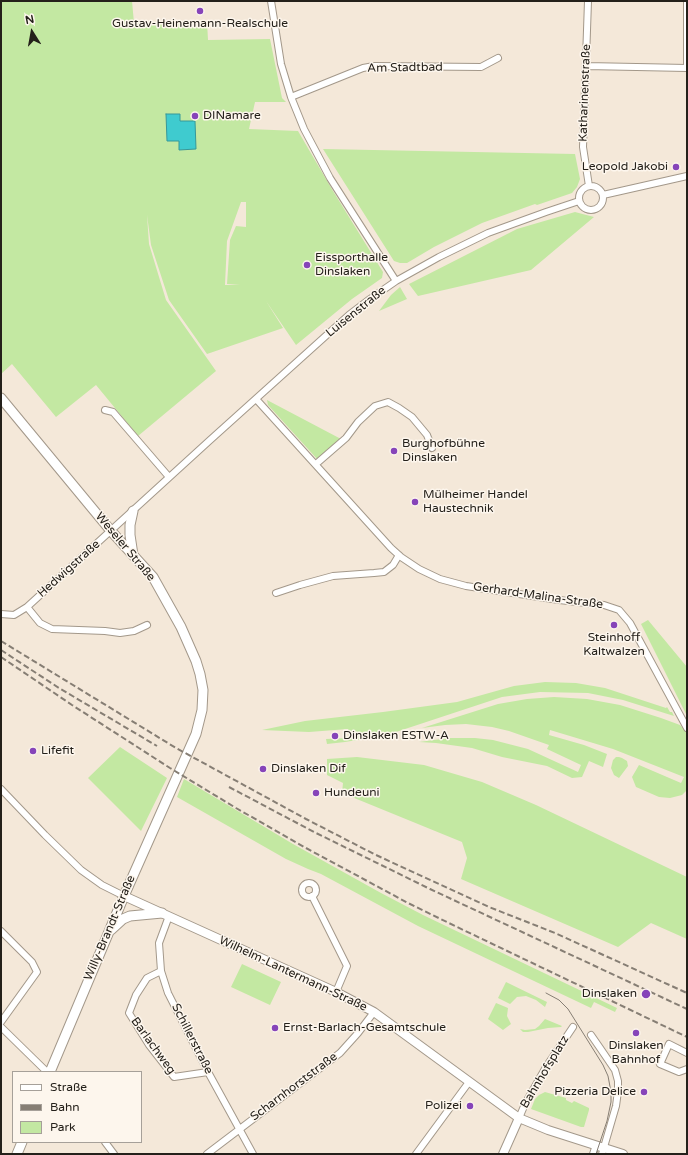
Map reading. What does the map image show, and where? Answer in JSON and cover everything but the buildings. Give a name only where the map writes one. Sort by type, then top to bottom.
[{"type":"main road","name":"Weseler Straße","points":[[1,398],[111,531],[153,577],[181,627],[200,674],[203,690],[202,710],[199,723],[173,786]]},
{"type":"main road","points":[[133,511],[130,525],[130,535],[133,555]]},
{"type":"main road","name":"Willy-Brandt-Straße","points":[[48,1071],[173,786]]},
{"type":"main road","name":"Wilhelm-Lantermann-Straße","points":[[124,896],[336,992],[374,1012],[519,1118],[600,1149],[623,1154]]},
{"type":"main road","points":[[110,931],[130,916],[165,915]]},
{"type":"main road","points":[[503,1154],[519,1118]]},
{"type":"main road","points":[[18,1154],[22,1143]]},
{"type":"street","points":[[271,1],[281,64],[291,97],[304,129],[330,178],[396,281]]},
{"type":"street","name":"Katharinenstraße","points":[[588,1],[583,146],[589,186]]},
{"type":"street","points":[[586,66],[687,68],[687,1]]},
{"type":"street","name":"Am Stadtbad","points":[[291,97],[363,68],[374,66],[480,68],[498,58]]},
{"type":"street","points":[[603,195],[687,176]]},
{"type":"street","points":[[589,186],[596,186],[602,191],[603,195],[602,203],[596,209],[588,210],[581,205],[578,197],[581,190],[589,186]]},
{"type":"street","name":"Luisenstraße","points":[[111,531],[349,315],[396,281],[439,257],[488,233],[579,201]]},
{"type":"street","name":"Gerhard-Malina-Straße","points":[[256,399],[399,555],[419,569],[440,579],[466,586],[604,605],[619,610],[630,623],[687,728]]},
{"type":"street","points":[[316,464],[346,438],[358,422],[374,406],[388,402],[412,417],[427,435],[432,448]]},
{"type":"street","points":[[105,410],[113,412],[169,477]]},
{"type":"street","name":"Hedwigstraße","points":[[1,614],[14,615],[27,607],[111,531]]},
{"type":"street","points":[[276,593],[333,576],[384,572],[393,565],[399,555]]},
{"type":"street","name":"Hedwigstraße","points":[[27,607],[40,623],[52,629],[105,631],[120,634],[134,631],[147,625]]},
{"type":"street","points":[[1,789],[41,832],[81,870],[102,885],[124,896]]},
{"type":"street","points":[[312,896],[347,966],[336,992]]},
{"type":"street","name":"Schillerstraße","points":[[165,915],[159,943],[161,971],[168,993],[208,1072],[253,1154]]},
{"type":"street","points":[[1,931],[32,962],[37,972],[1,1022]]},
{"type":"street","name":"Barlachweg","points":[[161,971],[147,978],[136,994],[129,1013],[150,1045],[174,1077],[208,1072]]},
{"type":"street","name":"Scharnhorststraße","points":[[207,1154],[340,1053],[374,1012]]},
{"type":"street","points":[[1,1027],[47,1071]]},
{"type":"street","name":"Bahnhofsplatz","points":[[519,1118],[525,1104],[546,1067],[573,1027]]},
{"type":"street","points":[[591,1035],[615,1070],[618,1091],[616,1106],[600,1149],[593,1154]]},
{"type":"street","points":[[687,1053],[669,1044],[660,1064],[679,1072],[687,1069]]},
{"type":"street","points":[[416,1154],[469,1082]]},
{"type":"street","points":[[106,1143],[114,1154]]},
{"type":"green space","points":[[1,1],[132,1],[134,23],[207,22],[208,40],[270,39],[282,98],[286,102],[255,102],[249,129],[298,131],[383,272],[382,278],[352,299],[296,345],[266,301],[283,328],[207,354],[169,300],[151,245],[147,215],[149,244],[166,300],[216,371],[138,436],[96,385],[56,417],[12,364],[1,374]],"holes":[[[241,202],[246,202],[246,227],[236,226],[230,240],[227,284],[240,285],[225,285],[227,241]]]},
{"type":"green space","points":[[323,149],[575,154],[580,179],[577,187],[572,193],[537,205],[535,204],[482,223],[434,247],[407,263],[400,263],[394,261]]},
{"type":"green space","points":[[575,212],[594,217],[531,270],[418,296],[409,284],[517,229]]},
{"type":"green space","points":[[400,287],[407,299],[379,311],[391,295]]},
{"type":"green space","points":[[267,400],[341,439],[318,460],[268,405]]},
{"type":"green space","points":[[648,620],[687,667],[687,716],[641,624]]},
{"type":"green space","points":[[545,682],[576,683],[605,688],[666,708],[667,707],[674,716],[623,700],[588,693],[540,692],[502,697],[382,736],[345,742],[327,744],[326,739],[349,738],[348,729],[309,732],[262,730],[305,721],[457,702],[514,686]]},
{"type":"green space","points":[[554,697],[587,699],[620,705],[680,725],[687,733],[687,790],[682,795],[670,798],[659,797],[636,787],[632,777],[639,765],[681,783],[684,777],[613,749],[550,730],[549,735],[584,745],[607,754],[603,767],[589,761],[582,777],[572,778],[547,766],[502,757],[472,748],[419,742],[449,738],[493,740],[528,749],[578,772],[581,765],[547,749],[549,745],[509,731],[492,727],[466,724],[422,728],[498,704],[527,699]]},
{"type":"green space","points":[[120,747],[167,778],[141,831],[88,778]]},
{"type":"green space","points":[[357,757],[424,765],[482,782],[536,805],[687,877],[687,939],[651,923],[618,947],[461,879],[467,858],[462,842],[342,793],[343,783],[327,775],[327,759]]},
{"type":"green space","points":[[616,757],[627,761],[628,766],[619,778],[614,775],[611,768],[613,760]]},
{"type":"green space","points":[[184,779],[293,844],[381,893],[423,915],[617,1008],[615,1012],[594,1002],[591,1008],[418,926],[321,874],[286,859],[177,797]]},
{"type":"green space","points":[[242,964],[281,982],[270,1005],[231,987]]},
{"type":"green space","points":[[506,982],[547,1002],[545,1007],[536,1000],[526,996],[517,997],[510,1004],[498,998]]},
{"type":"green space","points":[[496,1003],[508,1008],[507,1016],[511,1024],[503,1030],[488,1019]]},
{"type":"green space","points":[[545,1019],[562,1026],[528,1032],[523,1032],[520,1029],[535,1029]]},
{"type":"green space","points":[[545,1092],[566,1098],[566,1100],[572,1103],[574,1101],[589,1108],[584,1127],[531,1109],[535,1099]]},
{"type":"water","points":[[166,114],[180,114],[180,121],[195,121],[196,149],[179,150],[179,141],[167,141]]},
{"type":"tram line","points":[[546,993],[559,1000],[568,1009],[603,1065],[608,1076],[611,1102],[607,1121],[596,1154]]},
{"type":"railway","points":[[1,641],[176,748],[306,819],[376,855],[489,907],[555,933],[687,993]]},
{"type":"railway","points":[[1,650],[59,688],[157,746]]},
{"type":"railway","points":[[1,657],[170,768],[306,848],[408,903],[687,1037]]},
{"type":"railway","points":[[229,787],[314,832],[430,889],[687,1009]]},
{"type":"place","name":"Gustav-Heinemann-Realschule","points":[[200,11]]},
{"type":"place","name":"DINamare","points":[[195,116]]},
{"type":"place","name":"Leopold Jakobi","points":[[676,167]]},
{"type":"place","name":"Eissporthalle Dinslaken","points":[[307,265]]},
{"type":"place","name":"Burghofbühne Dinslaken","points":[[394,451]]},
{"type":"place","name":"Mülheimer Handel Haustechnik","points":[[415,502]]},
{"type":"place","name":"Steinhoff Kaltwalzen","points":[[614,625]]},
{"type":"place","name":"Dinslaken ESTW-A","points":[[335,736]]},
{"type":"place","name":"Lifefit","points":[[33,751]]},
{"type":"place","name":"Dinslaken Dif","points":[[263,769]]},
{"type":"place","name":"Hundeuni","points":[[316,793]]},
{"type":"place","name":"Dinslaken","points":[[646,994]]},
{"type":"place","name":"Ernst-Barlach-Gesamtschule","points":[[275,1028]]},
{"type":"place","name":"Dinslaken Bahnhof","points":[[636,1033]]},
{"type":"place","name":"Pizzeria Delice","points":[[644,1092]]},
{"type":"place","name":"Polizei","points":[[470,1106]]}]
